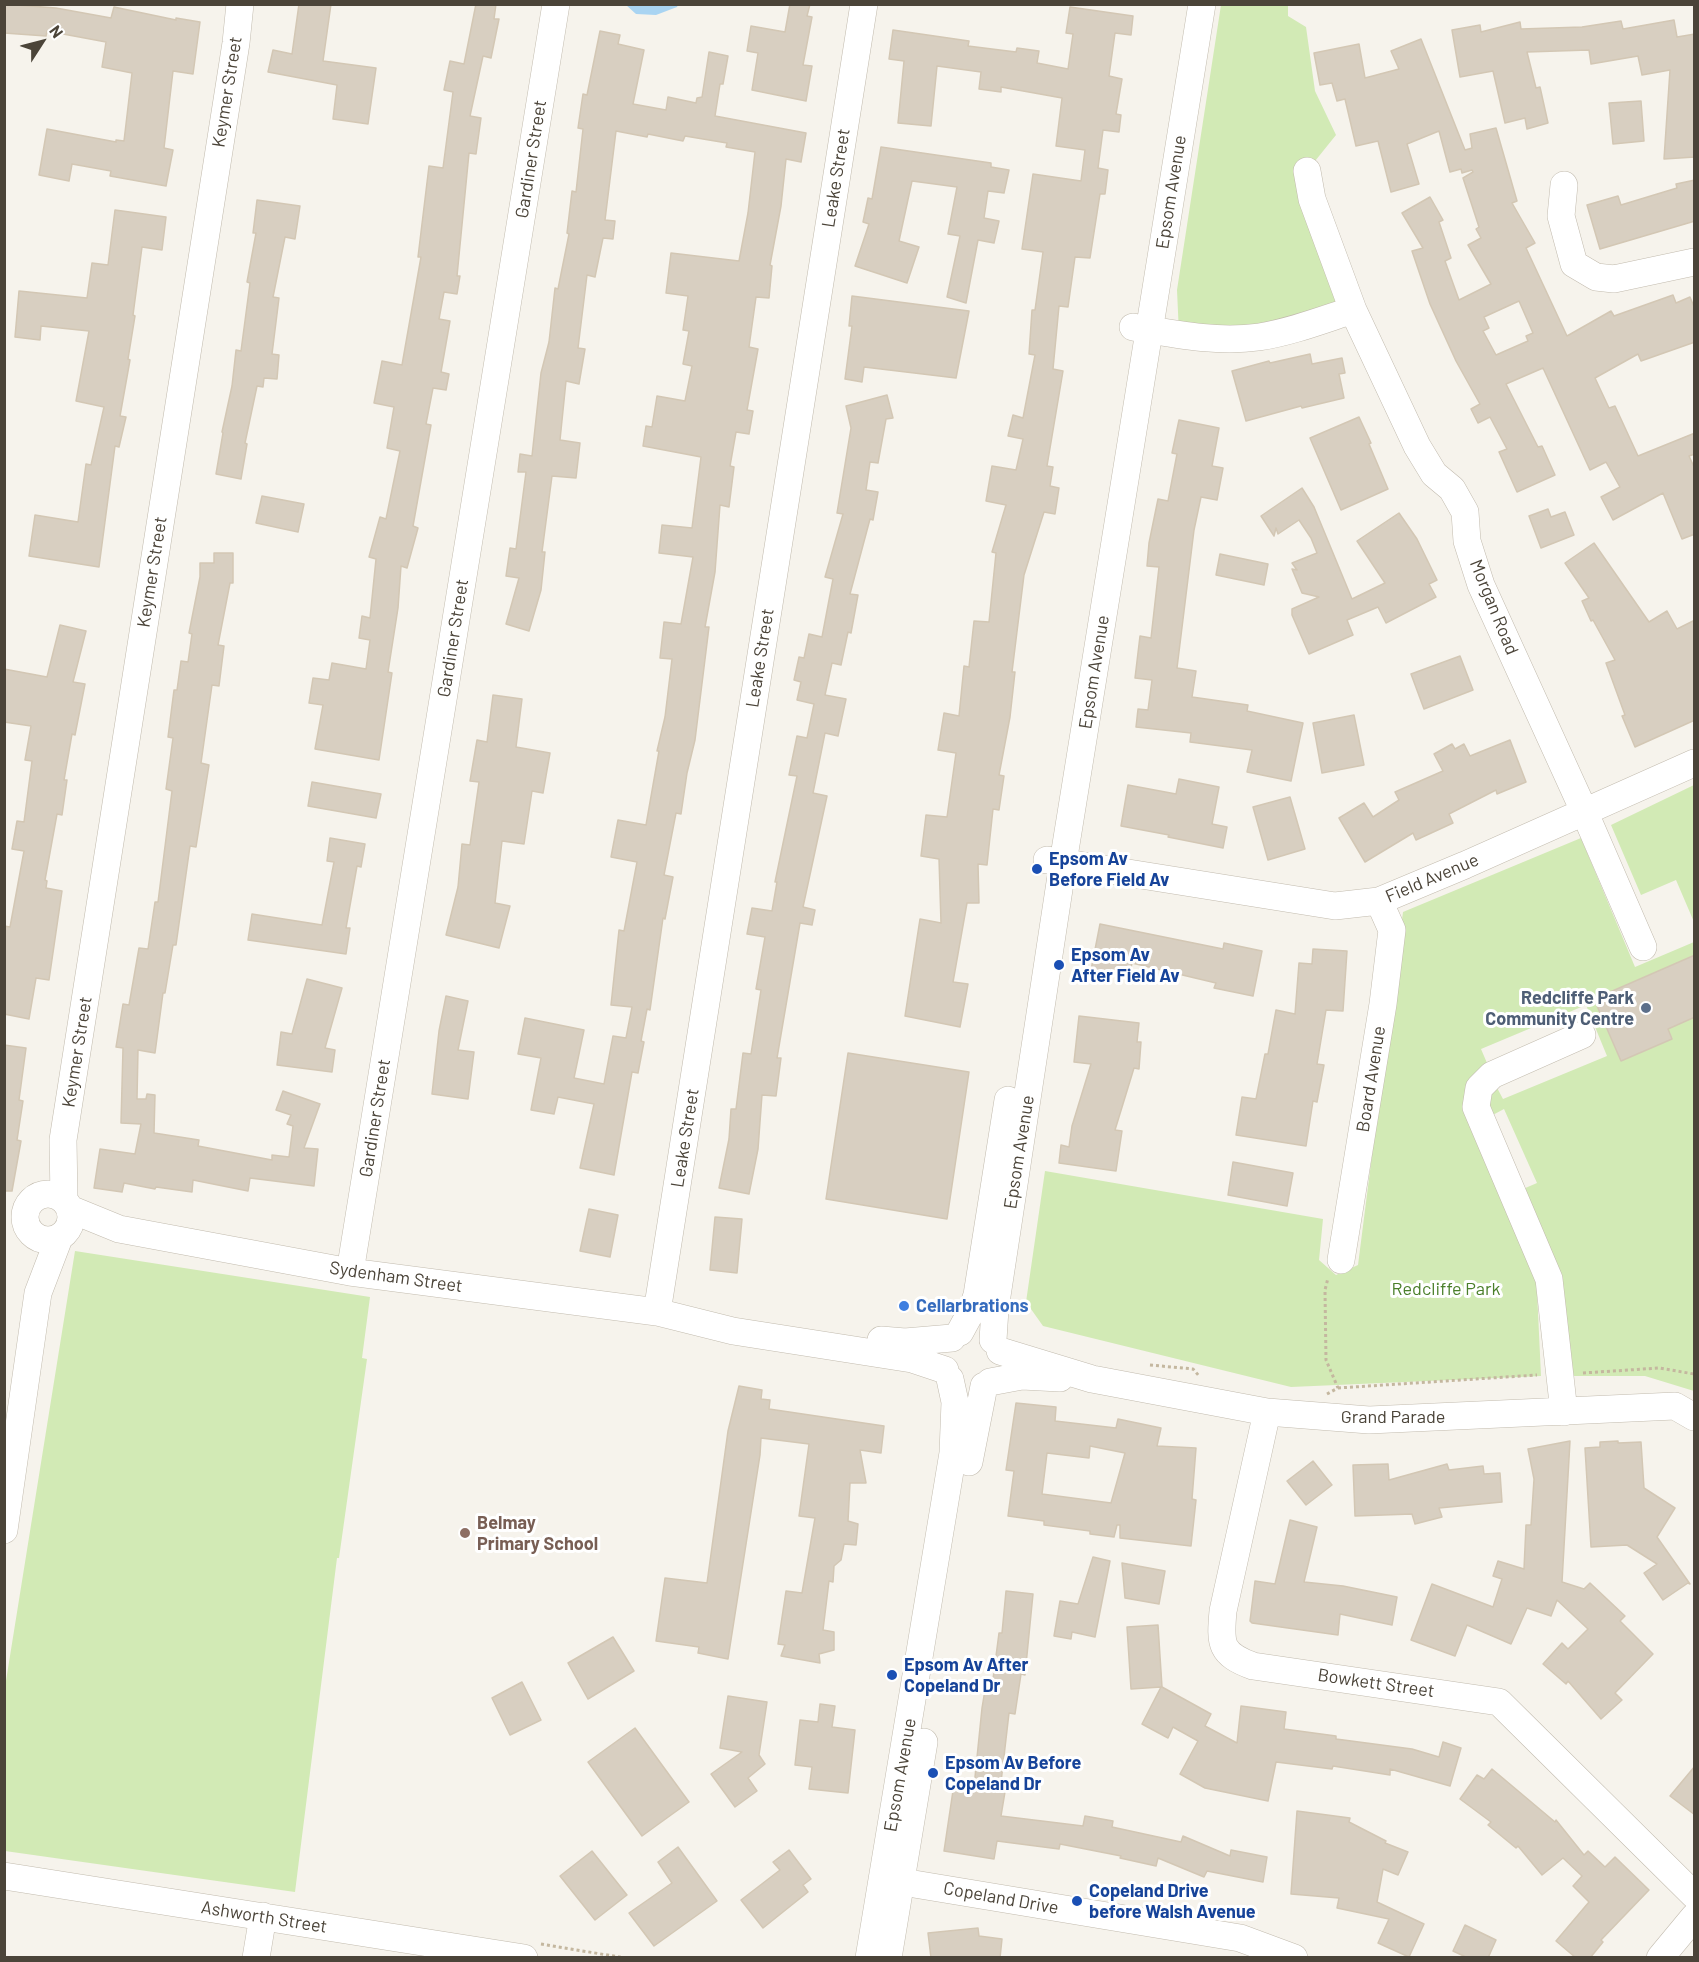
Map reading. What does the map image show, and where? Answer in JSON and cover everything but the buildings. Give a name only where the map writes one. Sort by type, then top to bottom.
[{"type":"street","name":"Keymer Street","points":[[4,1530],[9,1477],[38,1293],[44,1217],[63,1140],[236,43],[240,4]]},
{"type":"street","name":"Gardiner Street","points":[[350,1272],[556,4]]},
{"type":"street","name":"Leake Street","points":[[666,1313],[864,4]]},
{"type":"street","name":"Epsom Avenue","points":[[1141,329],[1185,4]]},
{"type":"street","name":"Epsom Avenue","points":[[956,1335],[972,1310],[977,1294],[1054,861],[1141,329],[1202,4]]},
{"type":"street","name":"Morgan Road","points":[[1307,171],[1312,199],[1353,310],[1417,446],[1434,474],[1452,489],[1465,512],[1467,541],[1481,585],[1643,947]]},
{"type":"street","points":[[1564,185],[1561,216],[1574,264],[1596,277],[1614,279],[1695,262]]},
{"type":"street","points":[[1141,329],[1211,339],[1257,337],[1292,330],[1353,310]]},
{"type":"street","name":"Field Avenue","points":[[1054,861],[1335,906],[1379,901],[1695,763]]},
{"type":"street","name":"Epsom Avenue","points":[[997,1345],[995,1309],[1054,861]]},
{"type":"street","name":"Board Avenue","points":[[1341,1260],[1381,1016],[1392,930],[1379,901]]},
{"type":"street","points":[[1564,1412],[1549,1279],[1476,1107],[1479,1088],[1492,1075],[1582,1035]]},
{"type":"street","name":"Sydenham Street","points":[[4,1200],[44,1217],[350,1272],[666,1313],[735,1316],[894,1342],[956,1335]]},
{"type":"street","name":"Sydenham Street","points":[[666,1313],[733,1331],[912,1359],[947,1375]]},
{"type":"street","points":[[978,1330],[997,1345],[1001,1358],[999,1371],[987,1384],[969,1389],[956,1384],[947,1375],[943,1353],[956,1335],[978,1330]]},
{"type":"street","name":"Grand Parade","points":[[997,1345],[1092,1379]]},
{"type":"street","name":"Epsom Avenue","points":[[888,1958],[892,1880],[953,1453],[956,1402],[947,1375]]},
{"type":"street","name":"Grand Parade","points":[[987,1384],[1022,1376],[1092,1379],[1267,1412],[1369,1420],[1675,1406],[1695,1417]]},
{"type":"street","name":"Epsom Avenue","points":[[869,1958],[892,1880],[975,1423],[987,1384]]},
{"type":"street","name":"Bowkett Street","points":[[1267,1412],[1223,1611],[1221,1636],[1225,1649],[1236,1660],[1253,1666],[1499,1702],[1695,1895]]},
{"type":"street","name":"Ashworth Street","points":[[4,1875],[524,1958]]},
{"type":"street","name":"Copeland Drive","points":[[892,1880],[1294,1958]]},
{"type":"street","points":[[256,1958],[263,1916]]},
{"type":"street","points":[[1660,1958],[1695,1917]]},
{"type":"path","points":[[1338,1388],[1326,1360],[1325,1290],[1333,1261],[1341,1260]]},
{"type":"path","points":[[1148,1365],[1193,1369],[1208,1384]]},
{"type":"path","points":[[1575,1373],[1659,1368],[1695,1374]]},
{"type":"path","points":[[1322,1396],[1338,1388],[1544,1375]]},
{"type":"green space","points":[[1221,5],[1288,5],[1288,16],[1306,27],[1315,91],[1336,135],[1307,171],[1353,310],[1292,330],[1179,334],[1177,290]]},
{"type":"green space","points":[[1694,785],[1694,922],[1676,880],[1641,895],[1611,825]]},
{"type":"green space","name":"Redcliffe Park","points":[[1581,838],[1635,967],[1694,942],[1694,1391],[1645,1376],[1566,1376],[1523,1189],[1537,1183],[1504,1109],[1489,1117],[1485,1094],[1495,1084],[1503,1099],[1607,1056],[1586,1005],[1481,1049],[1490,1070],[1469,1085],[1536,1270],[1541,1376],[1291,1387],[1043,1326],[1026,1302],[1045,1171],[1323,1219],[1319,1260],[1336,1275],[1358,1265],[1403,912]]},
{"type":"green space","points":[[75,1251],[370,1297],[362,1358],[367,1359],[339,1558],[337,1558],[295,1892],[5,1851],[5,1687]]},
{"type":"water","points":[[626,5],[678,5],[656,15],[636,14]]},
{"type":"place","name":"Epsom Av Before Field Av","points":[[1037,869]]},
{"type":"place","name":"Epsom Av After Field Av","points":[[1059,965]]},
{"type":"place","name":"Redcliffe Park Community Centre","points":[[1646,1008]]},
{"type":"place","name":"Cellarbrations","points":[[904,1306]]},
{"type":"place","name":"Belmay Primary School","points":[[465,1533]]},
{"type":"place","name":"Epsom Av After Copeland Dr","points":[[892,1675]]},
{"type":"place","name":"Epsom Av Before Copeland Dr","points":[[933,1773]]},
{"type":"place","name":"Copeland Drive before Walsh Avenue","points":[[1077,1901]]}]
